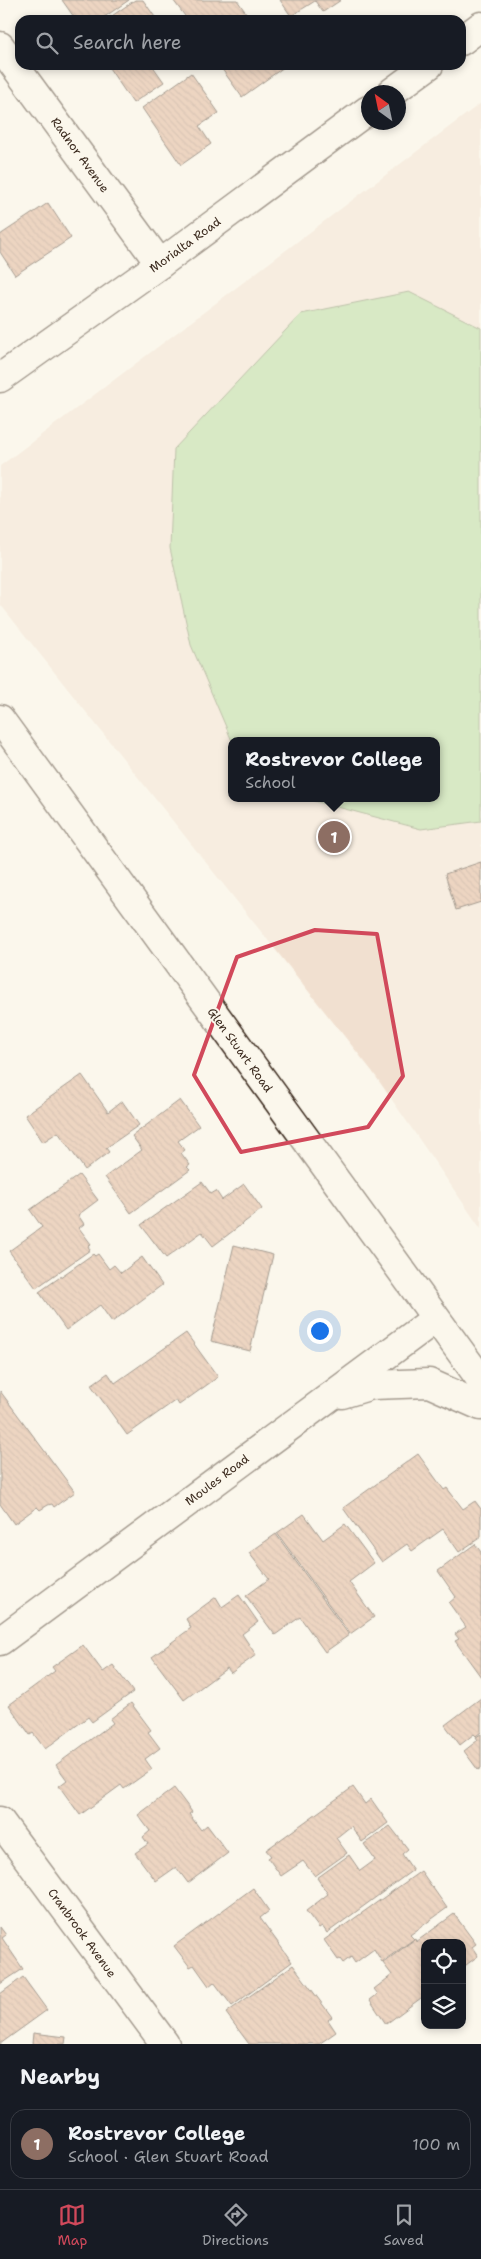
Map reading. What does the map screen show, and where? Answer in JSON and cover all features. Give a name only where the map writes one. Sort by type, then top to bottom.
[{"type":"main road","points":[[466,37],[481,26]]},
{"type":"main road","name":"Radnor Avenue","points":[[0,46],[15,66]]},
{"type":"main road","name":"Radnor Avenue","points":[[18,70],[160,264]]},
{"type":"main road","points":[[402,85],[422,70]]},
{"type":"main road","name":"Morialta Road","points":[[0,378],[160,264],[361,115]]},
{"type":"main road","name":"Glen Stuart Road","points":[[0,720],[481,1380]]},
{"type":"main road","name":"Moules Road","points":[[0,1641],[435,1319]]},
{"type":"main road","points":[[326,1399],[372,1385],[429,1383],[481,1406]]},
{"type":"main road","name":"Cranbrook Avenue","points":[[0,1821],[165,2044]]},
{"type":"highlighted area","points":[[315,930],[377,934],[403,1076],[368,1127],[241,1152],[194,1075],[237,957]]},
{"type":"shaded area","points":[[481,103],[481,1229],[372,1071],[0,604],[0,466]]},
{"type":"green space","points":[[409,292],[481,328],[481,821],[421,829],[318,802],[440,802],[440,737],[230,737],[191,645],[170,548],[174,449],[301,314]]},
{"type":"building","points":[[62,0],[129,0],[107,15],[72,15]]},
{"type":"building","points":[[135,0],[143,0],[154,15],[113,15]]},
{"type":"building","points":[[173,0],[237,0],[248,15],[184,15]]},
{"type":"building","points":[[280,0],[341,0],[323,12],[315,1],[290,15]]},
{"type":"building","points":[[110,70],[156,70],[164,82],[133,103]]},
{"type":"building","points":[[223,70],[280,70],[242,97]]},
{"type":"building","points":[[191,73],[219,113],[199,126],[211,144],[181,165],[142,108]]},
{"type":"building","points":[[48,203],[71,238],[15,275],[0,252],[0,235]]},
{"type":"building","points":[[481,862],[481,902],[456,910],[445,874]]},
{"type":"building","points":[[82,1075],[108,1112],[122,1101],[139,1125],[106,1148],[109,1152],[85,1170],[58,1132],[43,1142],[25,1115]]},
{"type":"building","points":[[180,1100],[199,1126],[178,1141],[185,1150],[181,1153],[190,1165],[187,1167],[190,1170],[131,1213],[105,1177],[142,1150],[132,1136]]},
{"type":"building","points":[[79,1175],[98,1200],[78,1215],[84,1224],[79,1228],[91,1244],[88,1246],[90,1250],[36,1288],[9,1251],[42,1227],[30,1210]]},
{"type":"building","points":[[202,1182],[211,1194],[216,1191],[222,1200],[244,1184],[262,1209],[213,1246],[202,1232],[166,1258],[141,1225]]},
{"type":"building","points":[[234,1245],[273,1255],[250,1351],[211,1341]]},
{"type":"building","points":[[93,1254],[95,1256],[98,1254],[109,1269],[114,1265],[121,1273],[142,1257],[162,1285],[112,1322],[100,1305],[66,1330],[39,1292]]},
{"type":"building","points":[[186,1333],[218,1377],[179,1405],[176,1400],[127,1435],[91,1385],[108,1373],[115,1383]]},
{"type":"building","points":[[0,1391],[75,1492],[54,1507],[52,1504],[40,1510],[37,1507],[14,1524],[0,1504]]},
{"type":"building","points":[[418,1454],[444,1490],[447,1488],[463,1509],[475,1501],[481,1509],[481,1537],[459,1552],[443,1529],[412,1551],[407,1544],[382,1562],[343,1508]]},
{"type":"building","points":[[304,1514],[323,1540],[345,1524],[374,1563],[349,1582],[374,1617],[350,1634],[277,1533]]},
{"type":"building","points":[[276,1534],[349,1635],[325,1652],[300,1617],[275,1635],[246,1596],[269,1579],[249,1553]]},
{"type":"building","points":[[475,1544],[481,1552],[481,1677],[455,1641],[459,1639],[455,1634],[466,1627],[449,1603],[456,1597],[438,1571]]},
{"type":"building","points":[[239,1595],[258,1622],[242,1634],[256,1655],[231,1673],[227,1668],[184,1700],[152,1657],[191,1628],[186,1619],[216,1597],[222,1607]]},
{"type":"building","points":[[83,1645],[103,1672],[113,1665],[133,1692],[92,1722],[88,1717],[45,1749],[33,1733],[30,1735],[9,1705],[55,1671],[52,1667]]},
{"type":"building","points":[[481,1698],[481,1732],[476,1736],[474,1734],[460,1745],[445,1725]]},
{"type":"building","points":[[131,1703],[151,1730],[148,1732],[160,1748],[145,1759],[152,1769],[124,1789],[121,1785],[80,1815],[59,1786],[67,1780],[56,1765],[113,1723],[110,1719]]},
{"type":"building","points":[[481,1734],[481,1768],[478,1770],[464,1751],[478,1740],[476,1737]]},
{"type":"building","points":[[353,1787],[365,1804],[371,1799],[388,1823],[362,1842],[351,1826],[336,1838],[347,1853],[315,1876],[303,1861],[281,1876],[268,1858],[271,1856],[266,1850]]},
{"type":"building","points":[[174,1788],[192,1812],[189,1814],[201,1830],[207,1825],[228,1853],[188,1883],[176,1867],[156,1881],[135,1853],[148,1844],[143,1837],[150,1831],[138,1815]]},
{"type":"building","points":[[390,1826],[408,1849],[402,1854],[413,1870],[327,1933],[322,1926],[319,1928],[306,1911],[328,1894],[317,1878],[349,1855],[360,1871],[375,1860],[364,1844]]},
{"type":"building","points":[[421,1871],[447,1908],[410,1935],[414,1939],[382,1962],[374,1949],[355,1963],[351,1957],[343,1963],[340,1959],[338,1960],[324,1940]]},
{"type":"building","points":[[253,1888],[269,1911],[260,1918],[292,1962],[232,2006],[214,1982],[209,1986],[194,1965],[190,1967],[174,1946]]},
{"type":"building","points":[[454,1914],[476,1944],[472,1947],[478,1956],[466,1965],[466,1939],[421,1939],[421,1998],[386,2024],[370,2000],[378,1994],[374,1989],[392,1975],[383,1963],[415,1939],[416,1942]]},
{"type":"building","points":[[0,1927],[6,1935],[2,1938],[23,1969],[0,1984]]},
{"type":"building","points":[[293,1965],[332,2017],[328,2020],[336,2032],[319,2044],[249,2044],[226,2013]]},
{"type":"building","points":[[23,1977],[47,2010],[0,2044],[0,1994]]},
{"type":"building","points":[[33,2033],[66,2037],[65,2044],[32,2044]]},
{"type":"place","name":"Rostrevor College","points":[[334,837]]}]
